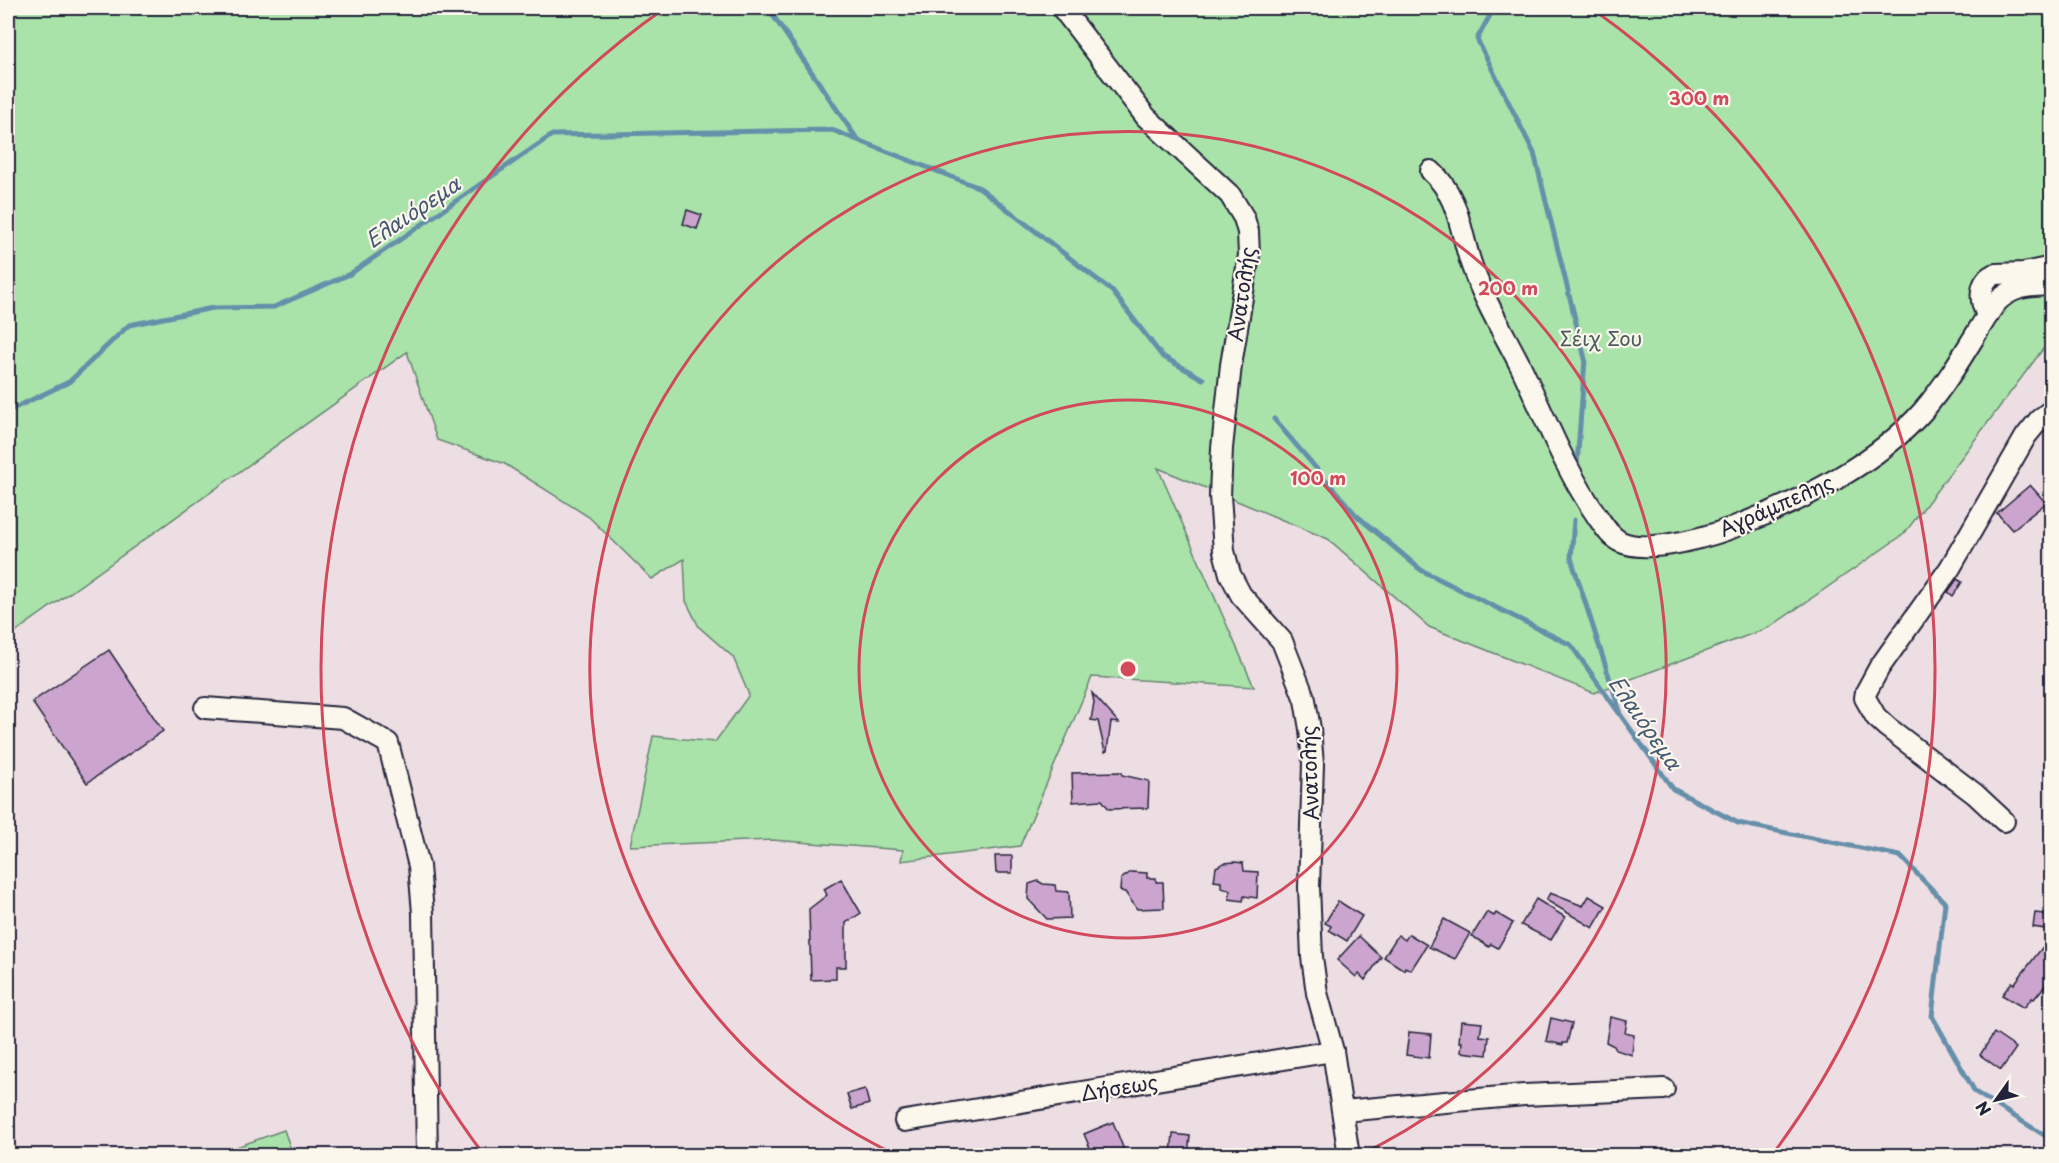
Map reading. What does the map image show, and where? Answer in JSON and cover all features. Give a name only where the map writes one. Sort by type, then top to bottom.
[{"type":"street","name":"Ανατολής","points":[[1062,8],[1146,117],[1230,195],[1242,213],[1248,232],[1249,266],[1231,365],[1221,448],[1220,496],[1224,551],[1230,573],[1241,595],[1282,641],[1305,700],[1313,764],[1309,887],[1311,943],[1317,993],[1334,1051],[1349,1155]]},
{"type":"street","name":"Αγράμπελης","points":[[1431,171],[1454,202],[1476,277],[1569,472],[1608,532],[1618,541],[1629,545],[1655,546],[1730,529],[1797,500],[1837,478],[1879,450],[1923,411],[1950,377],[2003,295],[2015,288],[2052,285]]},
{"type":"street","points":[[1988,315],[1983,310],[1981,302],[1984,286],[1990,276],[2033,272],[2052,267]]},
{"type":"street","points":[[2004,821],[1975,794],[1887,727],[1865,698],[1879,668],[1950,568],[2026,436],[2039,420],[2052,410]]},
{"type":"street","points":[[205,708],[343,718],[388,743],[419,866],[423,924],[427,1155]]},
{"type":"street","name":"Δήσεως","points":[[905,1121],[1334,1051]]},
{"type":"street","points":[[1342,1111],[1524,1095],[1664,1089]]},
{"type":"green space","name":"Σέιχ Σου","points":[[8,8],[2051,8],[2051,350],[2049,341],[1904,534],[1770,627],[1594,693],[1429,627],[1328,539],[1158,468],[1254,687],[1092,677],[1020,846],[901,861],[903,850],[772,840],[630,846],[653,736],[715,742],[749,695],[733,657],[699,627],[686,601],[684,559],[652,579],[589,517],[505,464],[437,440],[407,352],[8,637]]},
{"type":"green space","points":[[284,1130],[293,1155],[237,1155],[234,1148]]},
{"type":"building","points":[[687,210],[702,215],[697,229],[683,224]]},
{"type":"building","points":[[2030,485],[2046,503],[2012,530],[1997,513]]},
{"type":"building","points":[[1957,579],[1962,582],[1953,596],[1948,592]]},
{"type":"building","points":[[109,650],[163,731],[87,783],[32,702]]},
{"type":"building","points":[[1092,693],[1119,723],[1111,722],[1105,752],[1098,721],[1091,720],[1094,702]]},
{"type":"building","points":[[1122,772],[1122,775],[1149,781],[1148,808],[1109,809],[1102,800],[1073,802],[1072,773]]},
{"type":"building","points":[[995,856],[1012,856],[1012,873],[996,873]]},
{"type":"building","points":[[1224,863],[1243,863],[1244,871],[1258,872],[1257,898],[1244,896],[1243,901],[1229,899],[1230,890],[1221,888],[1221,882],[1214,881],[1216,867]]},
{"type":"building","points":[[1131,872],[1147,873],[1147,878],[1156,878],[1156,882],[1163,882],[1164,908],[1137,909],[1125,892],[1120,891],[1121,879]]},
{"type":"building","points":[[841,879],[861,913],[846,923],[846,967],[836,967],[836,979],[811,980],[809,909],[827,895],[824,889]]},
{"type":"building","points":[[1038,881],[1055,885],[1056,891],[1069,892],[1070,918],[1047,919],[1028,899],[1029,884]]},
{"type":"building","points":[[1550,893],[1583,906],[1589,896],[1606,906],[1593,928],[1546,900]]},
{"type":"building","points":[[1536,899],[1565,917],[1551,940],[1521,925]]},
{"type":"building","points":[[1338,901],[1362,916],[1347,941],[1329,930],[1331,926],[1325,923]]},
{"type":"building","points":[[1487,912],[1494,916],[1496,913],[1513,923],[1498,948],[1491,944],[1489,947],[1472,936]]},
{"type":"building","points":[[2035,913],[2052,915],[2052,930],[2033,927]]},
{"type":"building","points":[[1444,919],[1470,933],[1455,959],[1429,947]]},
{"type":"building","points":[[1409,934],[1427,945],[1411,970],[1405,967],[1404,970],[1384,957],[1398,935],[1405,940]]},
{"type":"building","points":[[2052,935],[2052,977],[2024,1008],[2002,995],[2012,982],[2014,984]]},
{"type":"building","points":[[1359,936],[1381,957],[1365,980],[1359,974],[1356,977],[1337,960]]},
{"type":"building","points":[[1610,1017],[1627,1021],[1625,1033],[1634,1035],[1632,1055],[1616,1050],[1614,1046],[1606,1042]]},
{"type":"building","points":[[1551,1018],[1572,1023],[1567,1043],[1563,1045],[1546,1041]]},
{"type":"building","points":[[1461,1021],[1482,1023],[1480,1036],[1489,1037],[1487,1055],[1461,1052],[1462,1042],[1459,1042]]},
{"type":"building","points":[[1409,1032],[1431,1034],[1429,1058],[1406,1055]]},
{"type":"building","points":[[1994,1033],[2016,1048],[2001,1070],[1980,1055]]},
{"type":"building","points":[[865,1089],[869,1104],[852,1109],[847,1094]]},
{"type":"building","points":[[1113,1122],[1126,1155],[1093,1155],[1084,1134]]},
{"type":"building","points":[[1173,1134],[1190,1136],[1188,1155],[1171,1154]]},
{"type":"waterway","points":[[768,8],[857,139]]},
{"type":"waterway","points":[[1494,8],[1477,39],[1534,153],[1585,359],[1577,465]]},
{"type":"waterway","name":"Ελαιόρεμα","points":[[8,411],[69,382],[129,325],[213,308],[274,307],[350,274],[552,135],[832,130],[980,188],[1112,291],[1162,356],[1203,379]]},
{"type":"waterway","name":"Ελαιόρεμα","points":[[1274,419],[1356,515],[1421,570],[1571,645],[1673,789],[1738,823],[1900,856],[1945,903],[1932,1016],[1975,1092],[2052,1140]]},
{"type":"waterway","points":[[1574,520],[1571,558],[1620,711]]}]
